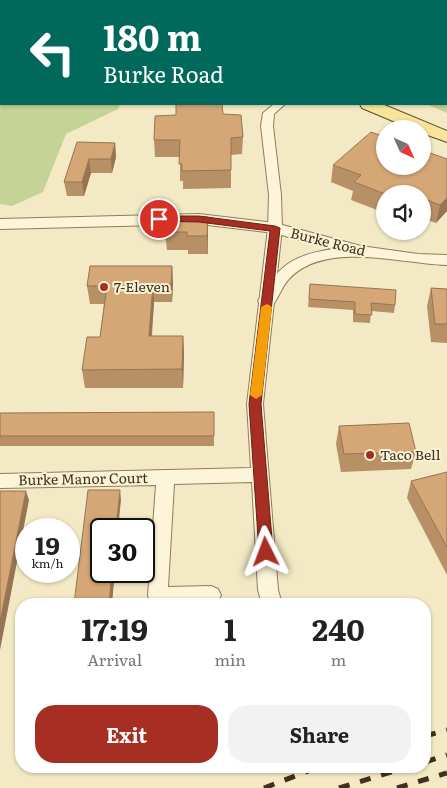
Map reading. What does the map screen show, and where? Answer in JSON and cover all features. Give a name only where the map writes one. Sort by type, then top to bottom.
[{"type":"main road","points":[[370,105],[447,137]]},
{"type":"main road","points":[[400,105],[447,125]]},
{"type":"street","points":[[270,598],[268,590],[255,404],[275,228],[275,189],[267,126],[269,113],[279,105]]},
{"type":"street","name":"Burke Road","points":[[0,224],[199,219],[275,228],[360,251],[418,259],[447,260]]},
{"type":"street","points":[[267,301],[284,274],[294,267],[322,256],[360,251]]},
{"type":"street","name":"Burke Manor Court","points":[[0,481],[261,475]]},
{"type":"street","name":"Burke Manor Court","points":[[165,477],[158,596],[211,595]]},
{"type":"green space","points":[[0,105],[120,105],[118,109],[66,134],[43,192],[12,206],[0,204]]},
{"type":"green space","points":[[428,105],[447,105],[447,113]]},
{"type":"building","points":[[176,105],[222,105],[223,114],[241,115],[243,137],[231,138],[231,170],[182,171],[182,164],[179,164],[180,140],[154,140],[155,116],[176,115]]},
{"type":"building","points":[[371,132],[376,134],[376,175],[431,175],[431,153],[447,159],[447,198],[440,205],[431,202],[431,185],[376,185],[376,191],[354,182],[361,175],[333,165]]},
{"type":"building","points":[[77,142],[115,143],[111,159],[89,159],[82,182],[64,182]]},
{"type":"building","points":[[167,217],[208,217],[207,236],[187,236],[187,232],[165,232]]},
{"type":"building","points":[[90,266],[172,266],[171,284],[153,284],[149,336],[183,336],[182,369],[82,370],[87,337],[100,337],[107,286],[87,286]]},
{"type":"building","points":[[310,284],[396,290],[395,305],[371,303],[372,315],[355,314],[355,302],[309,299]]},
{"type":"building","points":[[431,288],[447,289],[447,324],[435,324]]},
{"type":"building","points":[[214,412],[214,436],[0,436],[0,413]]},
{"type":"building","points":[[409,423],[416,452],[344,454],[339,426]]},
{"type":"building","points":[[447,472],[447,547],[411,481]]},
{"type":"building","points":[[88,490],[120,490],[117,518],[90,518],[90,583],[111,583],[110,598],[75,598],[77,583],[80,583],[80,555]]},
{"type":"building","points":[[0,491],[26,491],[21,518],[15,518],[15,546],[0,622]]},
{"type":"railway","points":[[431,734],[447,730]]},
{"type":"railway","points":[[431,760],[447,755]]},
{"type":"railway","points":[[264,788],[303,773]]},
{"type":"railway","points":[[339,788],[388,773]]},
{"type":"railway","points":[[397,788],[447,773]]},
{"type":"slow traffic","points":[[256,395],[267,307]]},
{"type":"place","name":"7-Eleven","points":[[104,287]]},
{"type":"place","name":"Taco Bell","points":[[370,455]]},
{"type":"route","points":[[159,219],[199,219],[275,228],[255,404],[266,552]]}]
